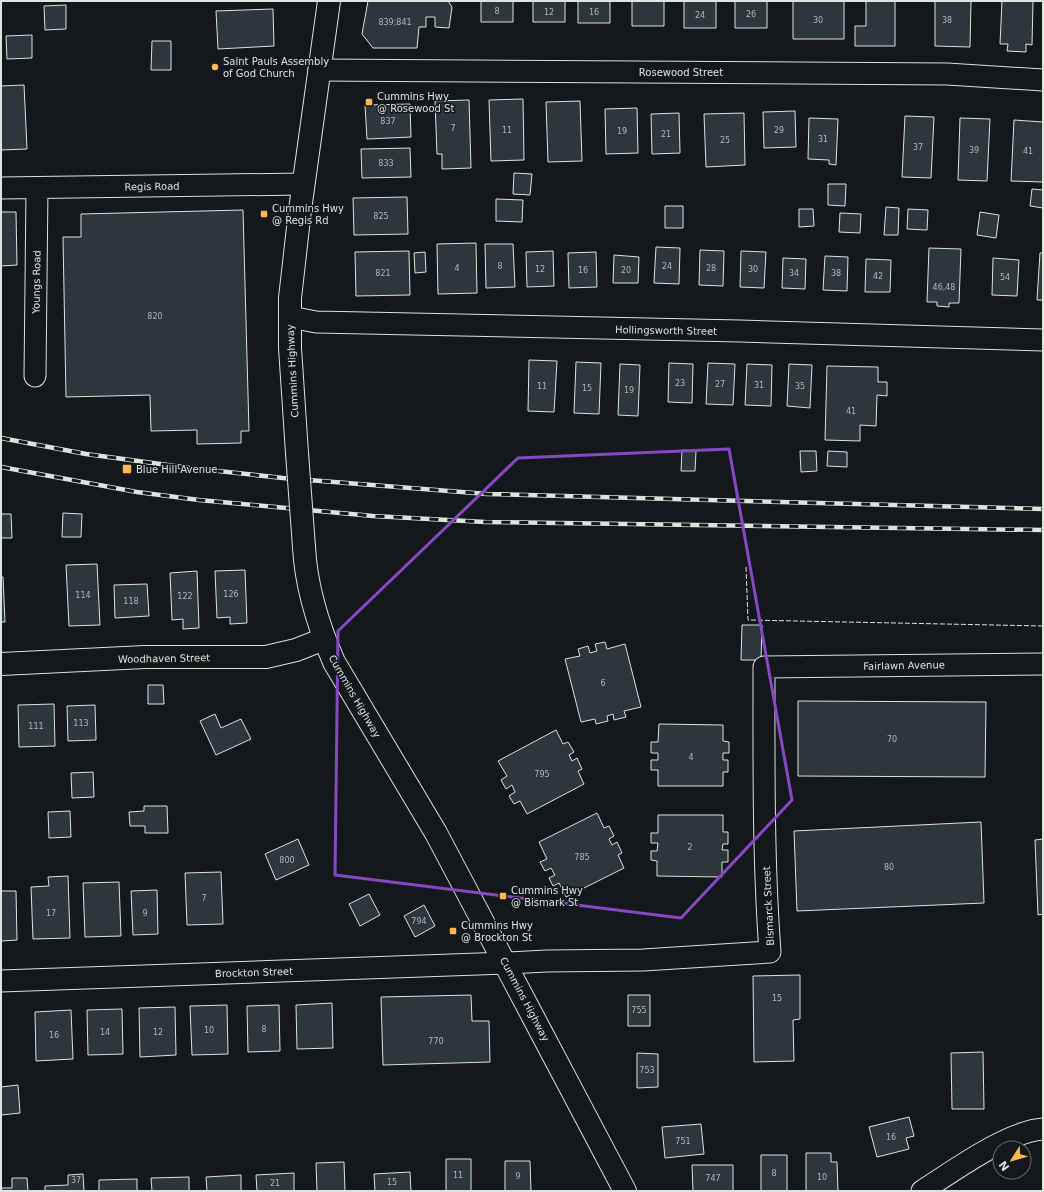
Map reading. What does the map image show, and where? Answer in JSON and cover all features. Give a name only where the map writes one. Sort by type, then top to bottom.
[{"type":"main road","name":"Cummins Highway","points":[[330,1],[303,184],[291,284],[290,317],[290,348],[305,560],[316,614],[324,639],[334,662],[436,832],[625,1191]]},
{"type":"main road","name":"Woodhaven Street","points":[[1,664],[145,658],[266,657],[296,650],[324,639]]},
{"type":"street","name":"Rosewood Street","points":[[319,70],[947,74],[1043,80]]},
{"type":"street","name":"Regis Road","points":[[1,188],[303,184]]},
{"type":"street","name":"Youngs Road","points":[[35,376],[37,188]]},
{"type":"street","name":"Hollingsworth Street","points":[[290,317],[316,322],[1043,340]]},
{"type":"street","name":"Fairlawn Avenue","points":[[764,667],[1043,664]]},
{"type":"street","name":"Bismarck Street","points":[[506,964],[547,961],[643,960],[770,952],[763,777],[764,667]]},
{"type":"street","name":"Brockton Street","points":[[1,980],[506,964]]},
{"type":"street","points":[[922,1191],[1001,1143],[1033,1129],[1043,1129]]},
{"type":"highlighted area","points":[[729,449],[792,800],[681,918],[335,875],[338,631],[518,458]]},
{"type":"building","points":[[368,1],[448,1],[452,7],[449,28],[435,27],[435,17],[426,17],[426,27],[419,27],[417,48],[373,48],[362,34]]},
{"type":"building","points":[[481,1],[513,1],[513,22],[481,22]]},
{"type":"building","points":[[533,1],[565,1],[565,22],[533,22]]},
{"type":"building","points":[[578,1],[610,1],[610,23],[578,23]]},
{"type":"building","points":[[632,1],[664,1],[664,26],[632,26]]},
{"type":"building","points":[[684,1],[716,1],[716,28],[684,28]]},
{"type":"building","points":[[735,1],[767,1],[767,28],[735,28]]},
{"type":"building","points":[[793,1],[844,1],[844,39],[793,39]]},
{"type":"building","points":[[866,1],[895,1],[895,46],[855,46],[855,26],[866,26]]},
{"type":"building","points":[[935,1],[971,1],[970,47],[935,46]]},
{"type":"building","points":[[1002,1],[1033,1],[1032,45],[1026,44],[1026,52],[1007,51],[1008,44],[1000,44]]},
{"type":"building","points":[[66,5],[66,29],[45,30],[44,6]]},
{"type":"building","points":[[273,9],[274,46],[218,49],[216,11]]},
{"type":"building","points":[[32,35],[32,58],[7,59],[6,36]]},
{"type":"building","points":[[152,41],[171,41],[171,70],[151,70]]},
{"type":"building","points":[[24,85],[27,149],[1,150],[1,86]]},
{"type":"building","points":[[523,99],[524,160],[491,161],[489,100]]},
{"type":"building","points":[[469,100],[471,168],[442,169],[442,154],[437,154],[435,101]]},
{"type":"building","points":[[580,101],[582,161],[548,162],[546,102]]},
{"type":"building","points":[[410,104],[411,137],[367,139],[365,105]]},
{"type":"building","points":[[637,108],[638,153],[606,154],[605,109]]},
{"type":"building","points":[[795,111],[796,147],[764,148],[763,112]]},
{"type":"building","points":[[679,113],[680,153],[652,154],[651,114]]},
{"type":"building","points":[[744,113],[745,165],[706,167],[704,114]]},
{"type":"building","points":[[905,116],[934,117],[931,178],[902,177]]},
{"type":"building","points":[[809,118],[838,119],[836,165],[829,164],[829,160],[808,159]]},
{"type":"building","points":[[960,118],[990,119],[987,181],[958,180]]},
{"type":"building","points":[[1014,120],[1043,122],[1043,182],[1011,181]]},
{"type":"building","points":[[410,148],[411,177],[362,178],[361,149]]},
{"type":"building","points":[[514,173],[532,174],[530,195],[513,194]]},
{"type":"building","points":[[828,184],[846,184],[845,206],[828,205]]},
{"type":"building","points":[[1032,189],[1043,190],[1043,208],[1030,206]]},
{"type":"building","points":[[407,197],[408,234],[354,235],[353,198]]},
{"type":"building","points":[[496,199],[523,200],[522,222],[496,221]]},
{"type":"building","points":[[665,206],[683,206],[683,228],[665,228]]},
{"type":"building","points":[[886,207],[899,208],[898,235],[884,235]]},
{"type":"building","points":[[799,209],[813,209],[814,226],[799,227]]},
{"type":"building","points":[[908,209],[928,210],[927,230],[907,229]]},
{"type":"building","points":[[243,210],[249,431],[241,431],[241,443],[197,444],[197,430],[151,431],[150,395],[66,397],[63,237],[81,237],[81,214]]},
{"type":"building","points":[[1,212],[16,212],[17,265],[1,266]]},
{"type":"building","points":[[980,212],[999,215],[996,238],[977,235]]},
{"type":"building","points":[[840,213],[861,214],[860,233],[839,232]]},
{"type":"building","points":[[476,243],[477,293],[438,294],[437,244]]},
{"type":"building","points":[[485,244],[513,244],[515,287],[486,288]]},
{"type":"building","points":[[656,247],[680,248],[679,284],[654,283]]},
{"type":"building","points":[[929,248],[961,249],[959,303],[949,303],[949,307],[937,306],[937,302],[927,302]]},
{"type":"building","points":[[700,250],[724,251],[723,286],[699,285]]},
{"type":"building","points":[[409,251],[410,295],[356,296],[355,252]]},
{"type":"building","points":[[553,251],[554,286],[527,287],[526,252]]},
{"type":"building","points":[[741,251],[766,252],[764,288],[740,287]]},
{"type":"building","points":[[425,252],[426,272],[415,273],[414,253]]},
{"type":"building","points":[[596,252],[597,287],[569,288],[568,253]]},
{"type":"building","points":[[1040,253],[1043,253],[1043,300],[1037,300]]},
{"type":"building","points":[[614,255],[639,257],[638,283],[613,283]]},
{"type":"building","points":[[825,256],[848,257],[847,291],[823,290]]},
{"type":"building","points":[[783,258],[806,259],[805,289],[782,288]]},
{"type":"building","points":[[993,258],[1019,260],[1017,296],[992,295]]},
{"type":"building","points":[[866,259],[891,260],[890,292],[865,292]]},
{"type":"building","points":[[529,360],[557,361],[554,412],[528,411]]},
{"type":"building","points":[[576,362],[601,363],[599,414],[574,413]]},
{"type":"building","points":[[669,363],[693,364],[692,403],[668,402]]},
{"type":"building","points":[[708,363],[735,364],[733,405],[706,404]]},
{"type":"building","points":[[620,364],[640,365],[638,416],[618,415]]},
{"type":"building","points":[[747,364],[772,365],[771,406],[745,405]]},
{"type":"building","points":[[789,364],[812,365],[810,408],[787,406]]},
{"type":"building","points":[[827,366],[878,367],[878,382],[887,382],[887,396],[877,395],[876,426],[860,425],[860,441],[825,440]]},
{"type":"building","points":[[682,450],[696,451],[695,471],[681,471]]},
{"type":"building","points":[[800,451],[816,451],[817,471],[801,472]]},
{"type":"building","points":[[828,451],[847,452],[847,467],[827,466]]},
{"type":"building","points":[[63,513],[82,514],[81,537],[62,537]]},
{"type":"building","points":[[1,514],[11,514],[12,538],[1,538]]},
{"type":"building","points":[[97,564],[100,625],[69,626],[66,565]]},
{"type":"building","points":[[245,570],[247,623],[230,624],[230,617],[217,618],[215,571]]},
{"type":"building","points":[[197,571],[199,628],[183,629],[183,619],[172,620],[170,573]]},
{"type":"building","points":[[1,577],[3,577],[5,622],[1,622]]},
{"type":"building","points":[[147,584],[149,616],[115,618],[114,585]]},
{"type":"building","points":[[742,625],[762,625],[761,660],[741,660]]},
{"type":"building","points":[[605,642],[607,649],[625,644],[641,707],[624,711],[626,717],[614,720],[613,714],[607,716],[608,721],[596,724],[595,719],[581,722],[565,659],[580,656],[578,649],[588,646],[590,653],[597,651],[595,644]]},
{"type":"building","points":[[148,685],[163,685],[164,704],[148,704]]},
{"type":"building","points":[[798,701],[986,702],[985,777],[798,776]]},
{"type":"building","points":[[54,704],[55,746],[19,747],[18,705]]},
{"type":"building","points":[[95,705],[96,740],[68,741],[67,706]]},
{"type":"building","points":[[215,714],[221,728],[241,719],[251,739],[216,755],[200,721]]},
{"type":"building","points":[[659,724],[723,725],[723,741],[729,742],[729,753],[723,753],[723,760],[728,760],[728,772],[723,772],[723,786],[658,786],[658,770],[651,770],[651,760],[658,760],[658,753],[651,753],[651,742],[658,742]]},
{"type":"building","points":[[556,730],[563,744],[568,742],[574,752],[569,755],[572,761],[577,758],[582,769],[578,771],[584,784],[527,814],[520,801],[514,804],[509,796],[515,792],[512,785],[506,789],[501,780],[507,776],[498,761]]},
{"type":"building","points":[[93,772],[94,797],[72,798],[71,773]]},
{"type":"building","points":[[144,806],[167,806],[168,833],[145,833],[145,826],[130,826],[129,812],[144,811]]},
{"type":"building","points":[[70,811],[71,837],[49,838],[48,812]]},
{"type":"building","points":[[597,813],[604,828],[609,826],[614,836],[609,839],[612,845],[617,842],[622,853],[618,855],[624,868],[566,897],[559,883],[553,886],[549,878],[555,875],[551,868],[545,871],[540,862],[547,859],[539,842]]},
{"type":"building","points":[[658,815],[723,815],[723,832],[728,832],[728,844],[723,844],[722,850],[728,850],[728,862],[722,862],[722,877],[657,876],[657,861],[651,860],[651,851],[657,851],[658,843],[651,843],[651,833],[658,833]]},
{"type":"building","points":[[981,822],[984,903],[797,911],[794,831]]},
{"type":"building","points":[[298,839],[309,865],[276,880],[265,854]]},
{"type":"building","points":[[1043,839],[1043,914],[1038,915],[1035,840]]},
{"type":"building","points":[[221,872],[223,924],[187,925],[185,873]]},
{"type":"building","points":[[68,876],[70,938],[33,939],[31,887],[49,886],[48,877]]},
{"type":"building","points":[[119,882],[121,936],[85,937],[83,883]]},
{"type":"building","points":[[157,890],[158,934],[133,935],[131,891]]},
{"type":"building","points":[[1,891],[16,891],[17,940],[1,941]]},
{"type":"building","points":[[369,894],[380,915],[360,926],[349,904]]},
{"type":"building","points":[[424,905],[435,926],[415,937],[404,916]]},
{"type":"building","points":[[800,975],[800,1019],[793,1020],[794,1061],[754,1062],[753,976]]},
{"type":"building","points":[[471,995],[472,1021],[489,1021],[490,1062],[383,1065],[381,997]]},
{"type":"building","points":[[628,995],[650,995],[650,1026],[628,1026]]},
{"type":"building","points":[[332,1003],[333,1048],[297,1049],[296,1005]]},
{"type":"building","points":[[227,1005],[228,1054],[192,1055],[190,1006]]},
{"type":"building","points":[[279,1005],[280,1051],[248,1052],[247,1006]]},
{"type":"building","points":[[175,1007],[176,1055],[140,1057],[139,1008]]},
{"type":"building","points":[[122,1009],[123,1054],[88,1055],[87,1010]]},
{"type":"building","points":[[71,1010],[73,1059],[36,1061],[35,1012]]},
{"type":"building","points":[[983,1052],[984,1109],[952,1109],[951,1053]]},
{"type":"building","points":[[637,1053],[658,1054],[658,1087],[637,1088]]},
{"type":"building","points":[[18,1085],[20,1113],[1,1115],[1,1087]]},
{"type":"building","points":[[909,1117],[914,1136],[906,1138],[909,1149],[877,1157],[869,1127]]},
{"type":"building","points":[[701,1124],[704,1154],[665,1158],[662,1127]]},
{"type":"building","points":[[806,1153],[831,1153],[831,1162],[837,1162],[838,1191],[806,1191]]},
{"type":"building","points":[[761,1155],[787,1155],[787,1191],[761,1191]]},
{"type":"building","points":[[446,1159],[471,1159],[471,1191],[446,1191]]},
{"type":"building","points":[[505,1161],[530,1161],[531,1191],[505,1191]]},
{"type":"building","points":[[344,1162],[345,1191],[317,1191],[316,1163]]},
{"type":"building","points":[[692,1165],[733,1165],[733,1191],[693,1191]]},
{"type":"building","points":[[410,1172],[411,1191],[375,1191],[374,1174]]},
{"type":"building","points":[[294,1173],[294,1191],[257,1191],[256,1175]]},
{"type":"building","points":[[83,1174],[84,1191],[45,1191],[45,1186],[68,1185],[68,1175]]},
{"type":"building","points":[[241,1175],[241,1191],[207,1191],[206,1177]]},
{"type":"building","points":[[189,1177],[189,1191],[152,1191],[151,1178]]},
{"type":"building","points":[[12,1178],[27,1178],[28,1191],[1,1191],[1,1188],[12,1188]]},
{"type":"building","points":[[137,1179],[137,1191],[99,1191],[99,1180]]},
{"type":"railway","points":[[1,438],[86,454],[190,468],[283,478],[487,494],[1043,509]]},
{"type":"railway","points":[[1,467],[137,492],[199,500],[373,516],[485,522],[1043,530]]},
{"type":"fence","points":[[746,567],[748,620],[1043,626]]},
{"type":"place","name":"Saint Pauls Assembly of God Church","points":[[215,67]]},
{"type":"place","name":"Cummins Hwy @ Rosewood St","points":[[369,102]]},
{"type":"place","name":"Cummins Hwy @ Regis Rd","points":[[264,214]]},
{"type":"place","name":"Blue Hill Avenue","points":[[127,469]]},
{"type":"place","name":"Cummins Hwy @ Bismark St","points":[[503,896]]},
{"type":"place","name":"Cummins Hwy @ Brockton St","points":[[453,931]]}]
